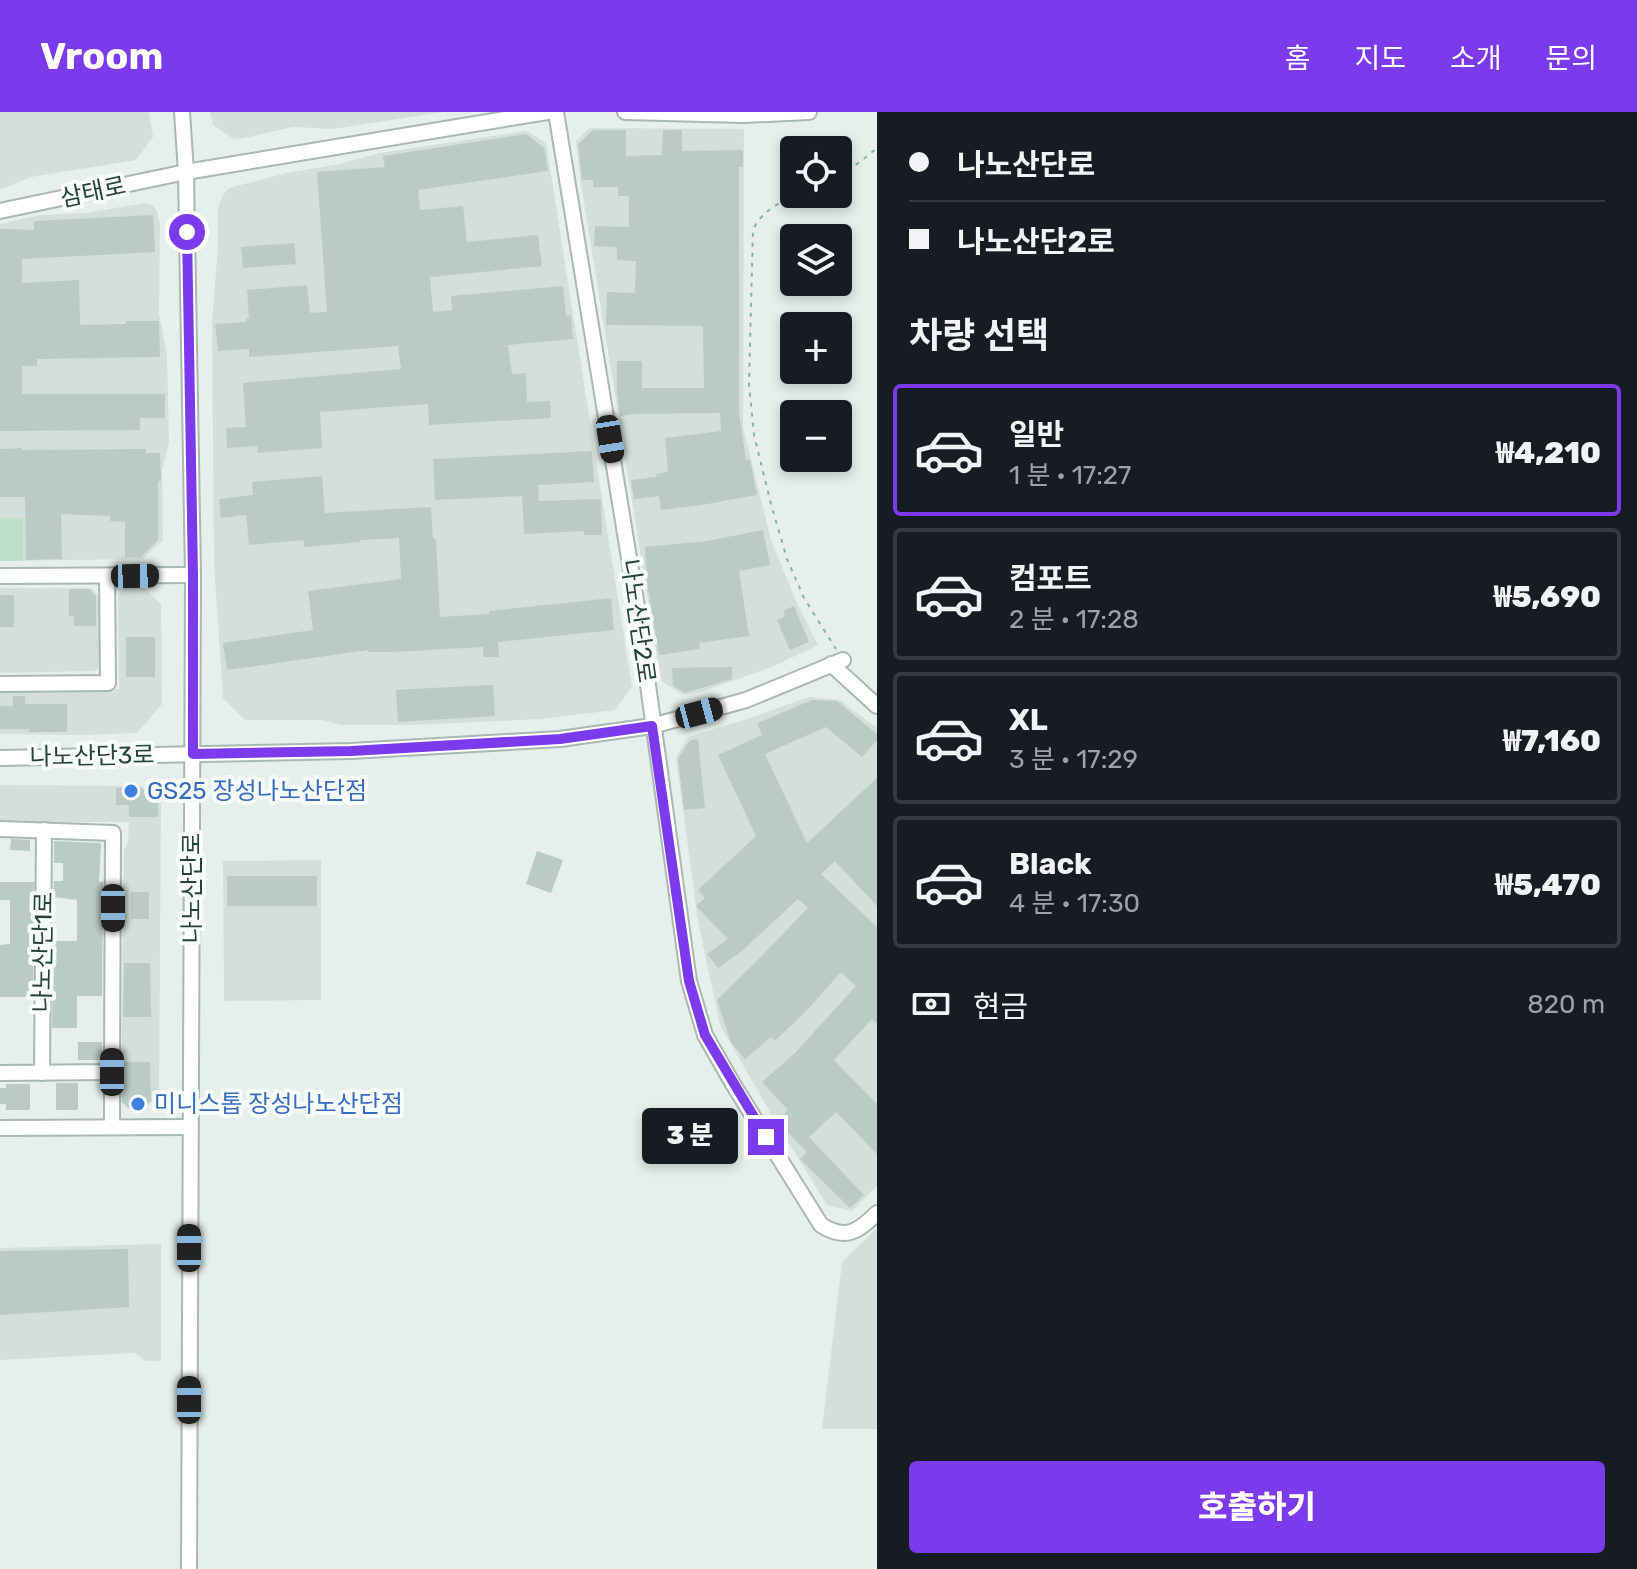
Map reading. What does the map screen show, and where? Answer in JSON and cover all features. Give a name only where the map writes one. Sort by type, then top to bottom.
[{"type":"street","name":"나노산단로","points":[[182,112],[186,172],[193,575],[189,1569]]},
{"type":"street","name":"삼태로","points":[[0,211],[186,172],[547,112]]},
{"type":"street","name":"나노산단2로","points":[[556,112],[635,598],[689,981],[705,1035],[821,1225],[839,1233],[849,1233],[877,1213]]},
{"type":"street","points":[[625,112],[743,115],[809,112]]},
{"type":"street","points":[[0,576],[193,575]]},
{"type":"street","points":[[0,684],[108,683],[107,576]]},
{"type":"street","name":"나노산단3로","points":[[0,758],[351,751],[560,739],[652,726],[746,700],[837,662]]},
{"type":"street","points":[[837,662],[877,706]]},
{"type":"street","points":[[0,829],[113,833],[112,1127]]},
{"type":"street","name":"나노산단1로","points":[[42,1073],[44,830]]},
{"type":"street","points":[[0,1073],[112,1072]]},
{"type":"street","points":[[0,1128],[190,1127]]},
{"type":"path","points":[[852,167],[877,148]]},
{"type":"path","points":[[780,204],[764,214],[753,230],[750,411],[787,559],[837,662]]},
{"type":"shaded area","points":[[0,112],[149,112],[153,137],[136,160],[31,177],[0,190]]},
{"type":"shaded area","points":[[210,112],[443,112],[333,129],[293,127],[240,139],[232,138],[213,125]]},
{"type":"shaded area","points":[[590,128],[744,129],[743,427],[771,540],[818,645],[774,666],[702,692],[683,695],[661,681],[581,184],[576,141]]},
{"type":"shaded area","points":[[527,131],[546,143],[632,687],[615,710],[542,719],[411,725],[245,720],[223,698],[214,563],[212,322],[218,209],[222,196],[229,188],[380,153]]},
{"type":"shaded area","points":[[145,203],[153,205],[160,225],[159,314],[167,356],[169,443],[162,470],[163,540],[143,559],[0,561],[0,224],[40,215],[85,213]]},
{"type":"shaded area","points":[[143,587],[161,604],[162,704],[137,733],[0,734],[0,690],[119,689],[118,595],[126,588]]},
{"type":"shaded area","points":[[0,588],[91,588],[100,597],[99,668],[94,671],[0,673]]},
{"type":"shaded area","points":[[809,697],[840,700],[877,728],[877,1186],[852,1211],[827,1205],[720,1025],[698,921],[676,758],[688,737]]},
{"type":"shaded area","points":[[0,785],[141,786],[161,803],[159,1096],[143,1109],[129,1109],[121,1102],[124,851],[128,842],[129,822],[0,822]]},
{"type":"shaded area","points":[[321,860],[321,1000],[224,1001],[223,861]]},
{"type":"shaded area","points":[[877,1228],[877,1429],[822,1429],[842,1262]]},
{"type":"shaded area","points":[[161,1244],[161,1361],[146,1361],[135,1353],[0,1360],[0,1248]]},
{"type":"green space","points":[[0,518],[23,518],[23,561],[0,561]]},
{"type":"building","points":[[593,130],[626,130],[626,156],[662,155],[663,130],[682,130],[682,151],[743,150],[743,167],[739,167],[739,413],[746,460],[750,459],[757,495],[661,510],[659,496],[634,499],[631,480],[657,477],[656,474],[668,472],[665,438],[721,431],[720,413],[620,416],[617,361],[642,361],[642,388],[704,388],[703,326],[606,325],[607,292],[635,293],[636,261],[617,260],[617,247],[594,246],[595,226],[629,227],[629,196],[618,196],[618,187],[593,187],[593,180],[582,180],[578,144]]},
{"type":"building","points":[[526,134],[544,148],[548,171],[418,190],[420,210],[463,206],[467,242],[538,235],[542,266],[430,277],[433,312],[452,310],[451,296],[563,286],[566,316],[571,315],[573,339],[508,345],[512,374],[526,373],[527,402],[550,401],[551,418],[429,425],[428,404],[320,412],[322,448],[258,453],[257,446],[227,448],[226,428],[246,427],[243,383],[401,369],[398,346],[249,357],[249,349],[218,351],[215,324],[247,322],[247,290],[307,285],[310,313],[327,312],[317,172],[385,167],[383,156]]},
{"type":"building","points":[[153,215],[155,252],[22,259],[22,283],[79,280],[80,325],[159,321],[160,357],[37,359],[37,366],[22,366],[22,394],[165,394],[165,418],[140,418],[140,430],[0,431],[0,229],[34,230],[34,221]]},
{"type":"building","points":[[294,243],[296,264],[243,268],[241,247]]},
{"type":"building","points":[[0,449],[146,449],[146,453],[160,453],[158,540],[141,557],[125,557],[125,522],[110,521],[110,516],[61,514],[62,559],[26,560],[25,497],[0,497]]},
{"type":"building","points":[[592,451],[594,482],[538,485],[539,501],[601,499],[602,535],[584,535],[584,531],[524,534],[522,496],[435,500],[433,459]]},
{"type":"building","points":[[322,476],[325,513],[431,507],[440,617],[489,614],[489,611],[611,598],[614,630],[498,642],[499,657],[483,657],[483,647],[392,652],[368,650],[227,670],[223,643],[313,630],[308,591],[401,579],[399,538],[304,547],[304,540],[249,545],[246,515],[221,518],[219,499],[253,495],[252,482]]},
{"type":"building","points":[[763,530],[770,565],[739,571],[749,636],[699,643],[700,649],[659,655],[647,582],[645,547],[707,541]]},
{"type":"building","points":[[69,589],[89,589],[96,597],[96,626],[74,626],[74,616],[69,616]]},
{"type":"building","points":[[0,595],[14,595],[14,627],[0,627]]},
{"type":"building","points":[[794,606],[809,642],[790,650],[777,620],[785,616],[783,611]]},
{"type":"building","points":[[126,637],[155,637],[155,677],[126,677]]},
{"type":"building","points":[[732,667],[732,679],[685,693],[673,686],[672,668]]},
{"type":"building","points":[[493,685],[495,716],[398,722],[396,690]]},
{"type":"building","points":[[13,696],[25,696],[25,704],[67,704],[67,732],[0,729],[0,706],[13,706]]},
{"type":"building","points":[[812,700],[837,701],[877,734],[877,740],[862,757],[826,727],[765,754],[807,843],[877,778],[877,906],[835,861],[821,874],[877,927],[877,1024],[872,1019],[834,1060],[877,1104],[877,1154],[836,1112],[809,1137],[864,1195],[850,1208],[800,1159],[807,1152],[777,1121],[788,1110],[762,1082],[795,1053],[856,986],[841,972],[775,1041],[771,1037],[745,1059],[731,1043],[717,1000],[808,908],[798,899],[743,950],[718,968],[707,954],[728,939],[696,906],[705,898],[698,890],[756,836],[718,755],[762,735],[757,723]]},
{"type":"building","points":[[698,739],[705,808],[684,810],[678,759],[690,740]]},
{"type":"building","points":[[116,788],[141,788],[158,803],[158,817],[129,817],[129,805],[116,805]]},
{"type":"building","points":[[11,839],[30,840],[30,851],[10,850]]},
{"type":"building","points":[[54,841],[101,845],[102,996],[77,996],[77,1028],[52,1028],[53,941],[77,941],[77,900],[53,897],[54,881],[63,881],[63,863],[54,863]]},
{"type":"building","points":[[537,851],[563,860],[551,893],[526,884]]},
{"type":"building","points":[[227,876],[317,876],[317,906],[227,906]]},
{"type":"building","points":[[0,882],[34,882],[33,993],[29,993],[29,997],[0,997],[0,945],[10,944],[10,900],[0,900]]},
{"type":"building","points":[[131,892],[149,892],[149,919],[131,919]]},
{"type":"building","points":[[124,963],[150,963],[151,1017],[123,1017]]},
{"type":"building","points":[[78,1042],[102,1042],[102,1056],[98,1060],[78,1060]]},
{"type":"building","points":[[123,1062],[150,1062],[151,1101],[142,1108],[129,1108],[122,1102]]},
{"type":"building","points":[[56,1083],[78,1083],[78,1110],[56,1110]]},
{"type":"building","points":[[6,1084],[30,1084],[30,1110],[6,1110],[6,1104],[0,1104],[0,1088],[6,1088]]},
{"type":"building","points":[[128,1249],[129,1307],[0,1315],[0,1251]]},
{"type":"place","name":"GS25 장성나노산단점","points":[[131,791]]},
{"type":"place","name":"미니스톱 장성나노산단점","points":[[138,1104]]},
{"type":"route","points":[[187,232],[193,754],[351,751],[560,739],[652,726],[689,981],[705,1035],[766,1137]]}]
